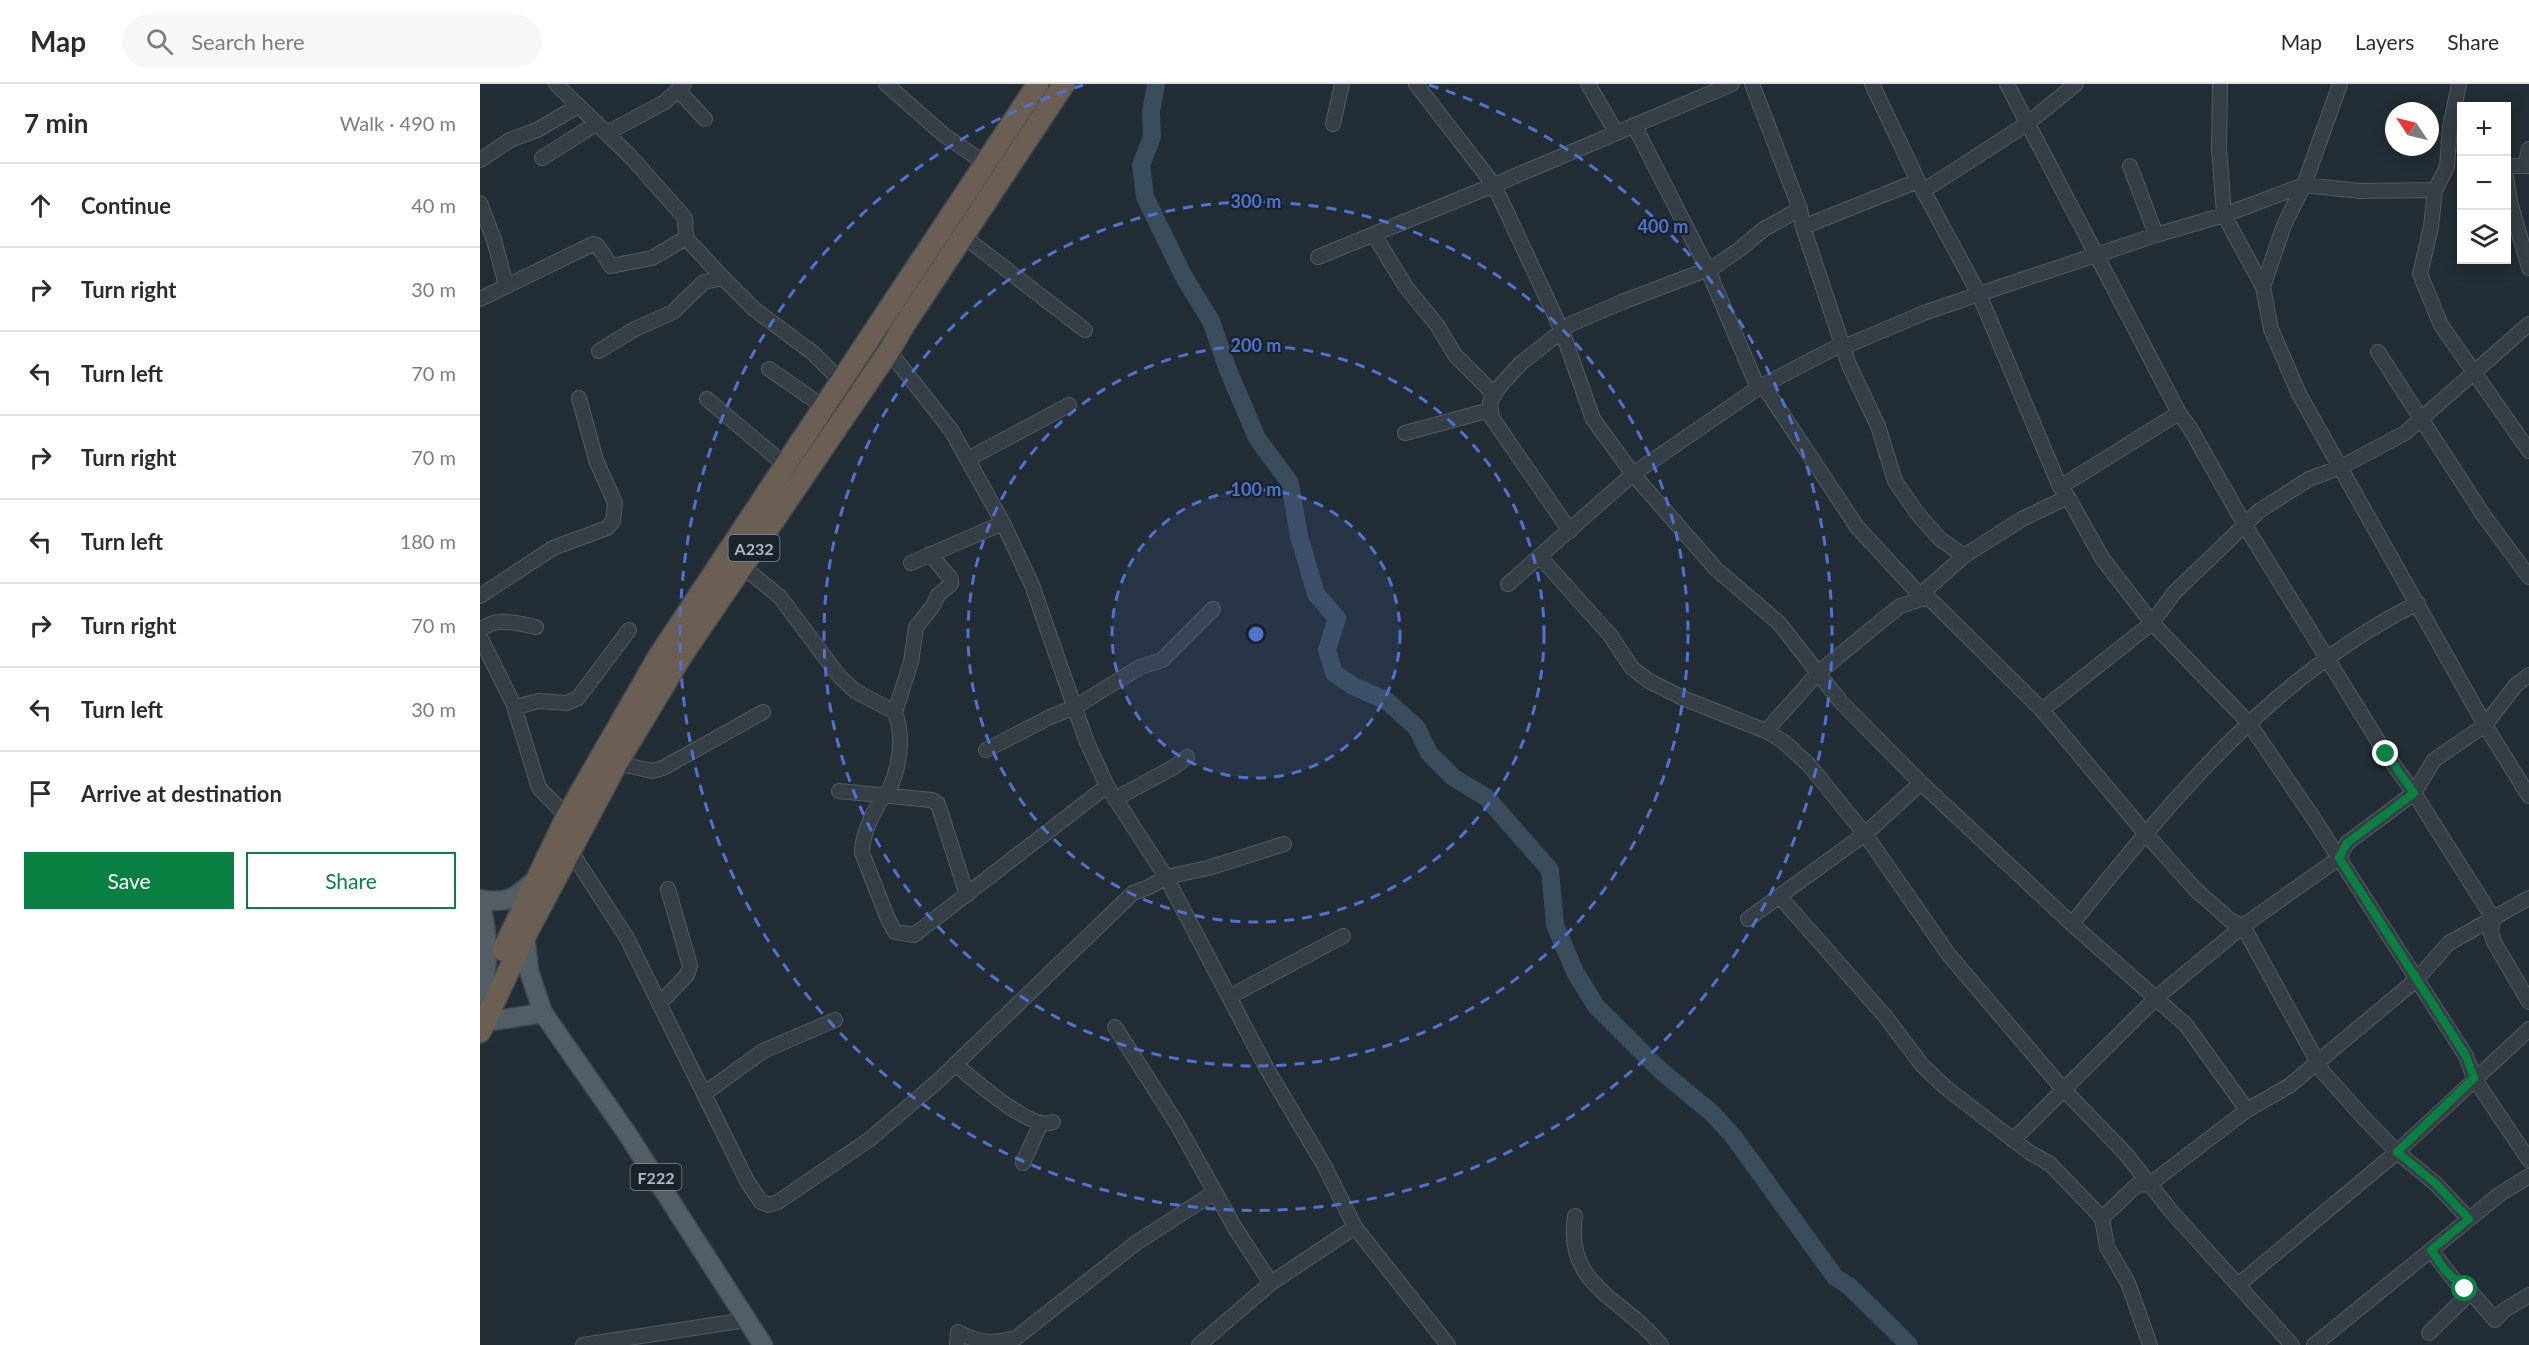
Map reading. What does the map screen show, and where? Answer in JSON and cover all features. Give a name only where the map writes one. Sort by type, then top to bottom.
[{"type":"highway","name":"A232","points":[[482,1027],[525,936],[616,763],[682,655],[890,351],[928,269],[986,164],[1038,84]]},
{"type":"highway","name":"A232","points":[[481,999],[567,816],[659,656],[840,380],[928,269],[963,236],[1064,84]]},
{"type":"main road","points":[[481,999],[488,943],[480,901],[505,901],[517,896],[537,878]]},
{"type":"main road","name":"F222","points":[[525,936],[529,971],[543,1013],[626,1132],[763,1345]]},
{"type":"main road","points":[[482,1027],[543,1013]]},
{"type":"street","points":[[556,84],[602,128],[685,218],[686,238],[723,278],[754,309],[813,353],[840,380]]},
{"type":"street","points":[[886,84],[944,135],[986,164]]},
{"type":"street","points":[[1332,124],[1342,84]]},
{"type":"street","points":[[1416,84],[1494,186],[1562,331],[1593,419],[1633,474],[1716,569],[1779,623],[1840,701],[1922,783],[2072,924],[2186,1025],[2247,1110]]},
{"type":"street","points":[[1588,84],[1616,132]]},
{"type":"street","points":[[1318,257],[1494,186],[1634,125],[1701,90],[1732,84]]},
{"type":"street","points":[[1752,84],[1800,209],[1803,227],[1849,365],[1878,426],[1895,481],[1917,513],[1940,539],[1964,556]]},
{"type":"street","points":[[1872,84],[1920,186],[1978,294],[2064,492],[2102,558],[2152,623],[2248,722],[2339,858],[2466,1056],[2474,1078],[2529,1160]]},
{"type":"street","points":[[2007,84],[2179,413],[2246,527],[2386,754],[2414,793],[2493,918],[2493,942],[2529,1002]]},
{"type":"street","points":[[1803,227],[1920,186],[2028,123],[2076,84]]},
{"type":"street","points":[[2220,84],[2219,148],[2224,215],[2264,287],[2271,329],[2299,394],[2485,724],[2529,796]]},
{"type":"street","points":[[2264,287],[2284,225],[2304,185],[2340,84]]},
{"type":"street","points":[[2459,84],[2450,127],[2446,167],[2435,190],[2431,228],[2420,274],[2441,325],[2529,451]]},
{"type":"street","points":[[542,158],[602,128],[664,102],[682,87],[705,119]]},
{"type":"street","points":[[480,160],[510,140],[537,130],[578,106]]},
{"type":"street","points":[[1634,125],[1707,268],[1760,386],[1857,527],[1910,584],[2042,710],[2195,889],[2231,921],[2243,926],[2324,1072],[2397,1152],[2435,1183],[2469,1219]]},
{"type":"street","points":[[2511,166],[2527,166],[2529,149]]},
{"type":"street","points":[[2130,166],[2156,235]]},
{"type":"street","points":[[2446,167],[2457,167]]},
{"type":"street","points":[[1508,584],[1633,474],[1760,386],[1842,344],[1851,344],[1924,313],[1978,294],[2224,215],[2304,185],[2360,191],[2435,190]]},
{"type":"street","points":[[2511,202],[2529,268]]},
{"type":"street","points":[[480,203],[494,240],[506,285]]},
{"type":"street","points":[[1570,531],[1492,418],[1490,410],[1494,394],[1521,363],[1571,324],[1716,266],[1764,229],[1800,209]]},
{"type":"street","points":[[1374,235],[1406,287],[1437,325],[1455,355],[1494,394]]},
{"type":"street","points":[[963,236],[1085,330]]},
{"type":"street","points":[[480,299],[593,244],[597,245],[611,266],[652,258],[686,238]]},
{"type":"street","points":[[599,351],[635,329],[673,312],[704,282],[723,278]]},
{"type":"street","points":[[2042,710],[2152,623],[2174,593],[2246,527],[2259,511],[2309,479],[2341,466],[2405,433],[2420,417],[2529,324]]},
{"type":"street","points":[[890,351],[951,430],[1003,523],[1032,585],[1086,740],[1107,786],[1166,877],[1267,1069],[1324,1165],[1355,1227],[1448,1345]]},
{"type":"street","points":[[2378,352],[2484,516],[2529,577]]},
{"type":"street","points":[[769,369],[824,407]]},
{"type":"street","points":[[480,596],[553,548],[607,528],[614,521],[615,503],[596,460],[579,398]]},
{"type":"street","points":[[706,399],[785,465]]},
{"type":"street","points":[[968,459],[1070,405]]},
{"type":"street","points":[[1405,433],[1490,410]]},
{"type":"street","points":[[1766,731],[1818,673],[1900,606],[1924,596],[1964,556],[2064,492],[2179,413]]},
{"type":"street","points":[[911,562],[1003,523]]},
{"type":"street","points":[[930,554],[951,579],[951,584],[938,595],[933,606],[916,627],[911,662],[895,712],[900,739],[899,759],[886,795],[876,806],[862,844],[862,853],[892,928],[901,934],[914,934],[1107,786]]},
{"type":"street","points":[[1540,556],[1610,634],[1632,668],[1649,681],[1685,699],[1766,731],[1784,742],[1809,765],[1865,834],[1949,955],[2063,1089],[2125,1153],[2171,1211],[2292,1345]]},
{"type":"street","points":[[742,566],[780,597],[838,676],[855,691],[895,712]]},
{"type":"street","points":[[1900,606],[1910,584]]},
{"type":"street","points":[[2072,924],[2145,833],[2248,722],[2327,657],[2382,622],[2418,603]]},
{"type":"street","points":[[986,750],[1050,717],[1076,707],[1140,667],[1162,660],[1213,609]]},
{"type":"street","points":[[480,632],[486,625],[503,621],[536,627]]},
{"type":"street","points":[[513,703],[517,707],[538,701],[567,703],[578,698],[629,630]]},
{"type":"street","points":[[480,637],[513,703],[539,788],[567,816]]},
{"type":"street","points":[[2013,1140],[2157,997],[2243,926],[2339,858],[2347,843],[2414,793],[2434,760],[2485,724],[2516,685],[2529,675]]},
{"type":"street","points":[[616,763],[652,771],[663,768],[763,712]]},
{"type":"street","points":[[1115,799],[1174,767],[1187,757]]},
{"type":"street","points":[[1748,919],[1865,834],[1922,783]]},
{"type":"street","points":[[839,791],[932,800],[939,804],[967,895]]},
{"type":"street","points":[[570,850],[627,938],[747,1181],[761,1202],[769,1205],[778,1202],[870,1139],[955,1064],[1133,893],[1166,877],[1208,868],[1284,844]]},
{"type":"street","points":[[659,1004],[687,975],[690,966],[668,889]]},
{"type":"street","points":[[1780,897],[1885,1016],[1922,1065],[1945,1087],[2013,1140],[2050,1164],[2102,1218],[2107,1247],[2128,1283],[2150,1345]]},
{"type":"street","points":[[2102,1218],[2137,1185],[2150,1184],[2247,1110],[2289,1086],[2416,980],[2449,943],[2529,898]]},
{"type":"street","points":[[1229,997],[1343,936]]},
{"type":"street","points":[[705,1093],[763,1051],[835,1020]]},
{"type":"street","points":[[1116,1027],[1177,1124],[1235,1228],[1271,1283]]},
{"type":"street","points":[[2239,1284],[2397,1152],[2529,1029]]},
{"type":"street","points":[[955,1064],[996,1097],[1047,1122],[1023,1163]]},
{"type":"street","points":[[2314,1345],[2500,1194],[2529,1176]]},
{"type":"street","points":[[957,1345],[958,1332],[981,1343],[998,1343],[1016,1338],[1136,1243],[1215,1192]]},
{"type":"street","points":[[1575,1216],[1573,1238],[1579,1266],[1606,1296],[1648,1331],[1661,1345]]},
{"type":"street","points":[[1199,1345],[1271,1283],[1355,1227]]},
{"type":"street","points":[[2431,1250],[2455,1281],[2471,1292],[2495,1320],[2503,1311],[2529,1295]]},
{"type":"street","points":[[2429,1333],[2471,1292]]},
{"type":"street","points":[[583,1345],[747,1320]]},
{"type":"waterway","points":[[1156,84],[1151,112],[1152,137],[1141,165],[1145,197],[1184,277],[1211,321],[1228,370],[1257,438],[1290,483],[1299,536],[1316,594],[1337,618],[1327,650],[1334,673],[1353,686],[1387,701],[1417,728],[1429,753],[1454,778],[1486,797],[1550,870],[1555,925],[1575,972],[1596,1006],[1660,1070],[1713,1114],[1733,1136],[1835,1277],[1849,1286],[1909,1345]]},
{"type":"route","points":[[2386,754],[2414,793],[2347,843],[2339,858],[2466,1056],[2474,1078],[2397,1152],[2435,1183],[2469,1219],[2431,1250],[2445,1270],[2465,1289]]}]
